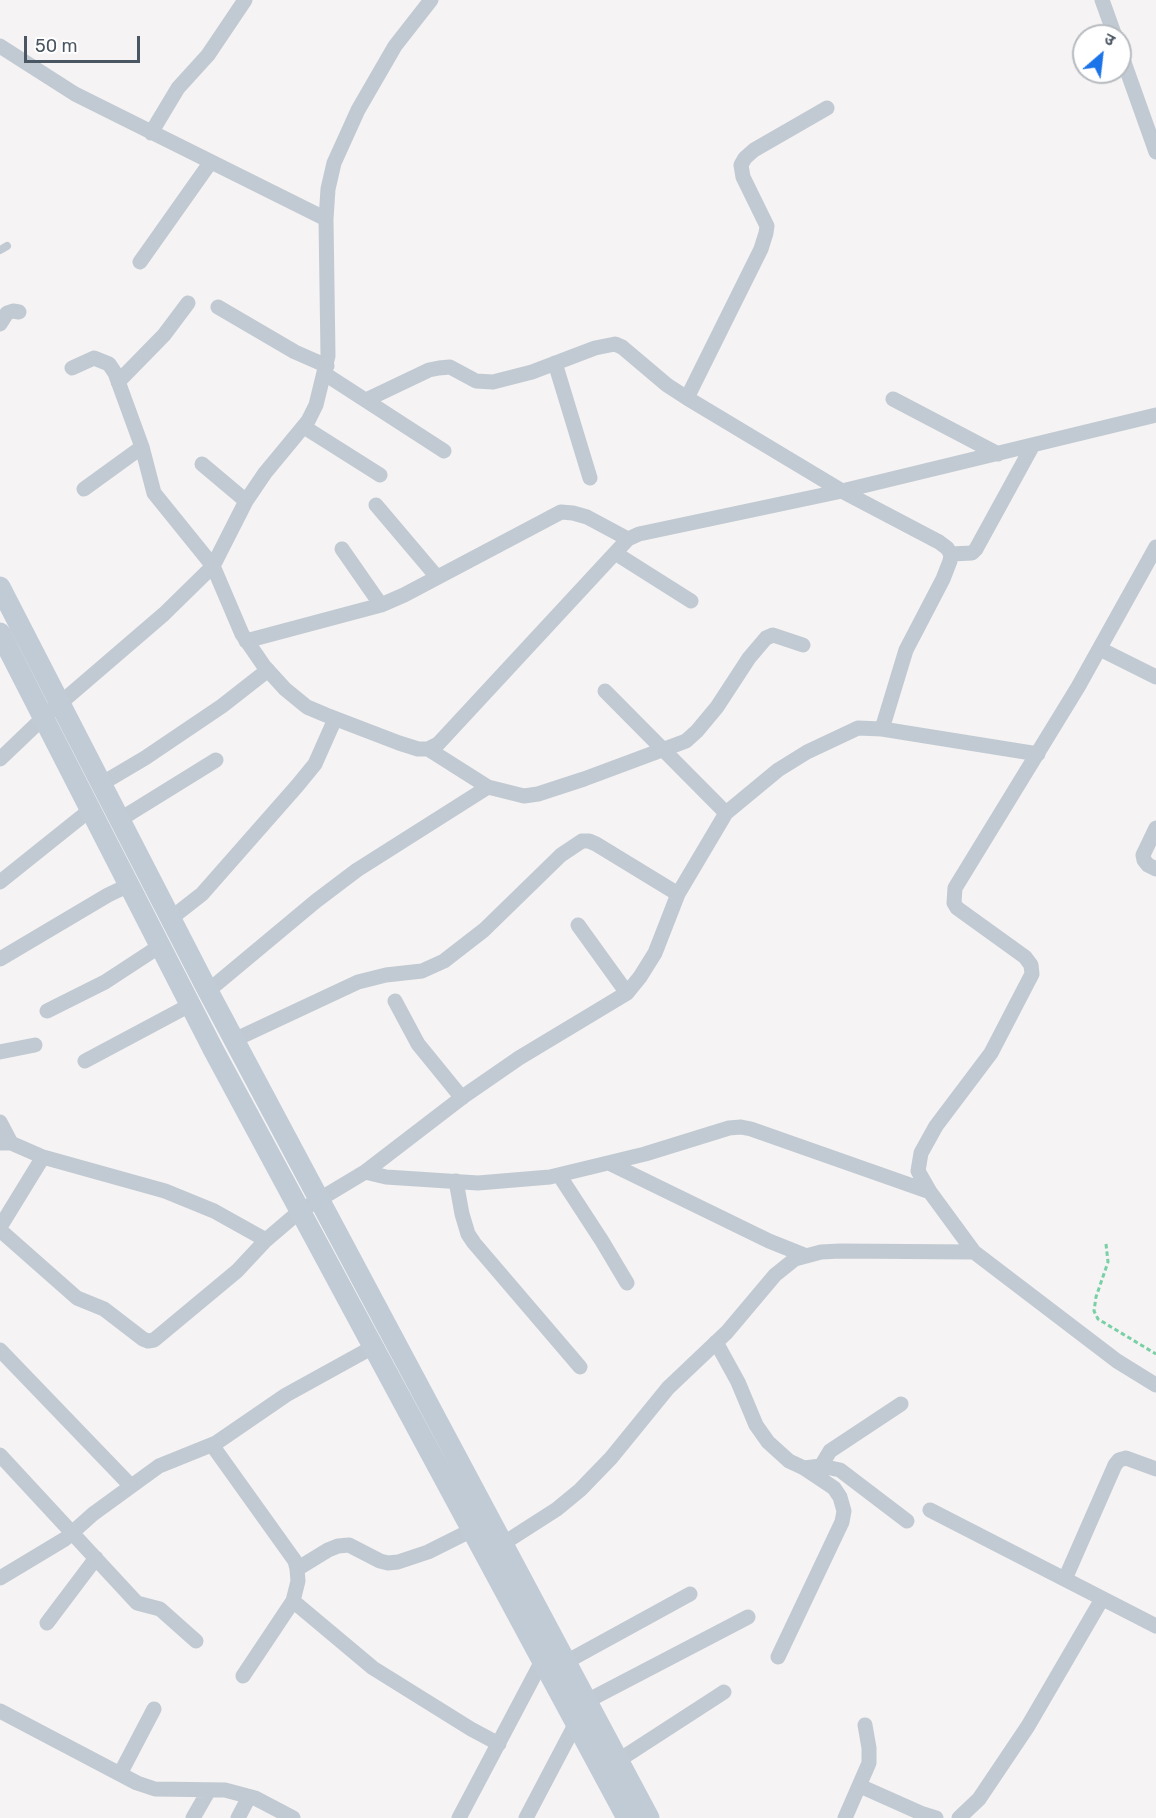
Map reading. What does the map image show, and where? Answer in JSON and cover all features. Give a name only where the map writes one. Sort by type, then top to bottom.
[{"type":"main road","points":[[0,587],[170,919],[649,1818]]},
{"type":"main road","points":[[0,633],[190,1005],[627,1818]]},
{"type":"street","points":[[151,133],[178,88],[208,55],[245,0]]},
{"type":"street","points":[[0,759],[43,718],[164,614],[213,566],[246,501],[265,473],[304,427],[316,405],[326,370],[326,219],[328,189],[334,163],[358,110],[394,46],[431,0]]},
{"type":"street","points":[[1102,0],[1111,24]]},
{"type":"street","points":[[0,46],[75,94],[326,219]]},
{"type":"street","points":[[1132,84],[1156,152]]},
{"type":"street","points":[[687,398],[761,249],[766,234],[767,226],[743,177],[741,165],[754,150],[827,108]]},
{"type":"street","points":[[140,262],[210,163]]},
{"type":"street","points":[[118,382],[164,335],[188,303]]},
{"type":"street","points":[[218,307],[326,370],[366,400],[444,451]]},
{"type":"street","points":[[0,324],[7,312],[13,310],[19,312]]},
{"type":"street","points":[[366,400],[429,370],[450,367],[476,381],[484,382],[522,374],[596,348],[615,344],[622,347],[667,385],[687,398],[842,491],[939,542],[948,548],[951,554],[943,579],[906,650],[882,729]]},
{"type":"street","points":[[72,368],[94,358],[109,364],[142,447],[154,493],[213,566],[233,617],[246,641],[285,689],[307,706],[335,719],[418,749],[428,749],[438,744],[628,539],[651,530],[842,491],[1156,414]]},
{"type":"street","points":[[555,363],[590,478]]},
{"type":"street","points":[[893,399],[998,454]]},
{"type":"street","points":[[304,427],[380,475]]},
{"type":"street","points":[[951,554],[972,553],[976,549],[1033,445]]},
{"type":"street","points":[[84,489],[142,447]]},
{"type":"street","points":[[202,464],[246,501]]},
{"type":"street","points":[[376,505],[437,577]]},
{"type":"street","points":[[246,641],[381,605],[561,512],[587,517],[628,539]]},
{"type":"street","points":[[1156,547],[1100,649],[955,888],[954,903],[957,908],[1025,957],[1030,964],[1032,974],[991,1053],[936,1126],[921,1153],[918,1171],[930,1192],[974,1252],[1117,1361],[1156,1385]]},
{"type":"street","points":[[342,549],[381,605]]},
{"type":"street","points":[[615,553],[691,601]]},
{"type":"street","points":[[428,749],[488,787],[524,796],[538,794],[686,741],[717,707],[765,638],[773,635],[803,645]]},
{"type":"street","points":[[1100,649],[1156,677]]},
{"type":"street","points":[[101,784],[145,758],[222,706],[268,670]]},
{"type":"street","points":[[605,691],[726,813]]},
{"type":"street","points":[[170,919],[202,894],[315,764],[335,719]]},
{"type":"street","points":[[43,1157],[0,1228],[77,1298],[97,1305],[148,1341],[160,1335],[199,1304],[300,1211],[366,1172],[462,1098],[519,1058],[627,993],[655,953],[678,894],[726,813],[778,770],[807,752],[858,728],[882,729],[1038,754]]},
{"type":"street","points":[[119,820],[216,760]]},
{"type":"street","points":[[208,991],[357,870],[488,787]]},
{"type":"street","points":[[0,882],[90,810]]},
{"type":"street","points":[[1156,828],[1143,855],[1148,866],[1156,869]]},
{"type":"street","points":[[234,1040],[358,982],[422,970],[444,961],[484,930],[561,855],[582,841],[596,844],[678,894]]},
{"type":"street","points":[[0,959],[129,885]]},
{"type":"street","points":[[578,925],[627,993]]},
{"type":"street","points":[[47,1011],[97,987],[160,946]]},
{"type":"street","points":[[395,1001],[418,1044],[462,1098]]},
{"type":"street","points":[[85,1061],[190,1005]]},
{"type":"street","points":[[0,1052],[35,1045]]},
{"type":"street","points":[[0,1122],[5,1143],[43,1157],[193,1201],[266,1240]]},
{"type":"street","points":[[366,1172],[398,1178],[478,1183],[559,1175],[729,1128],[741,1127],[930,1192]]},
{"type":"street","points":[[609,1163],[804,1255]]},
{"type":"street","points":[[559,1175],[627,1283]]},
{"type":"street","points":[[456,1181],[468,1234],[580,1367]]},
{"type":"street","points":[[504,1543],[557,1509],[580,1490],[611,1458],[668,1388],[716,1342],[775,1275],[795,1259],[804,1255],[840,1251],[974,1252]]},
{"type":"street","points":[[716,1342],[738,1382],[756,1425],[768,1442],[779,1454],[834,1488],[840,1497],[844,1511],[842,1522],[778,1657]]},
{"type":"street","points":[[0,1578],[73,1532],[93,1514],[159,1466],[212,1445],[286,1395],[373,1347]]},
{"type":"street","points":[[2,1355],[131,1486]]},
{"type":"street","points":[[820,1466],[830,1451],[901,1404]]},
{"type":"street","points":[[212,1445],[295,1561],[297,1569],[298,1581],[293,1601],[243,1676]]},
{"type":"street","points":[[0,1455],[137,1603],[160,1609],[196,1641]]},
{"type":"street","points":[[1065,1579],[1094,1510],[1119,1460],[1126,1458],[1156,1469]]},
{"type":"street","points":[[804,1468],[831,1466],[847,1473],[906,1521]]},
{"type":"street","points":[[930,1510],[1156,1626]]},
{"type":"street","points":[[297,1569],[328,1550],[349,1545],[380,1561],[398,1563],[428,1552],[472,1530]]},
{"type":"street","points":[[47,1623],[96,1558]]},
{"type":"street","points":[[566,1662],[690,1594]]},
{"type":"street","points":[[958,1818],[980,1799],[1028,1726],[1102,1599]]},
{"type":"street","points":[[293,1601],[373,1668],[499,1744]]},
{"type":"street","points":[[587,1701],[748,1617]]},
{"type":"street","points":[[459,1818],[542,1662]]},
{"type":"street","points":[[619,1761],[724,1692]]},
{"type":"street","points":[[120,1774],[154,1709]]},
{"type":"street","points":[[0,1711],[155,1790],[225,1790],[249,1797],[293,1818]]},
{"type":"street","points":[[526,1818],[576,1723]]},
{"type":"street","points":[[845,1818],[869,1763],[865,1725]]},
{"type":"street","points":[[860,1786],[936,1818]]},
{"type":"street","points":[[193,1818],[209,1790]]},
{"type":"street","points":[[238,1818],[249,1797]]},
{"type":"path","points":[[1107,1244],[1108,1262],[1096,1297],[1094,1311],[1098,1319],[1156,1354]]}]
